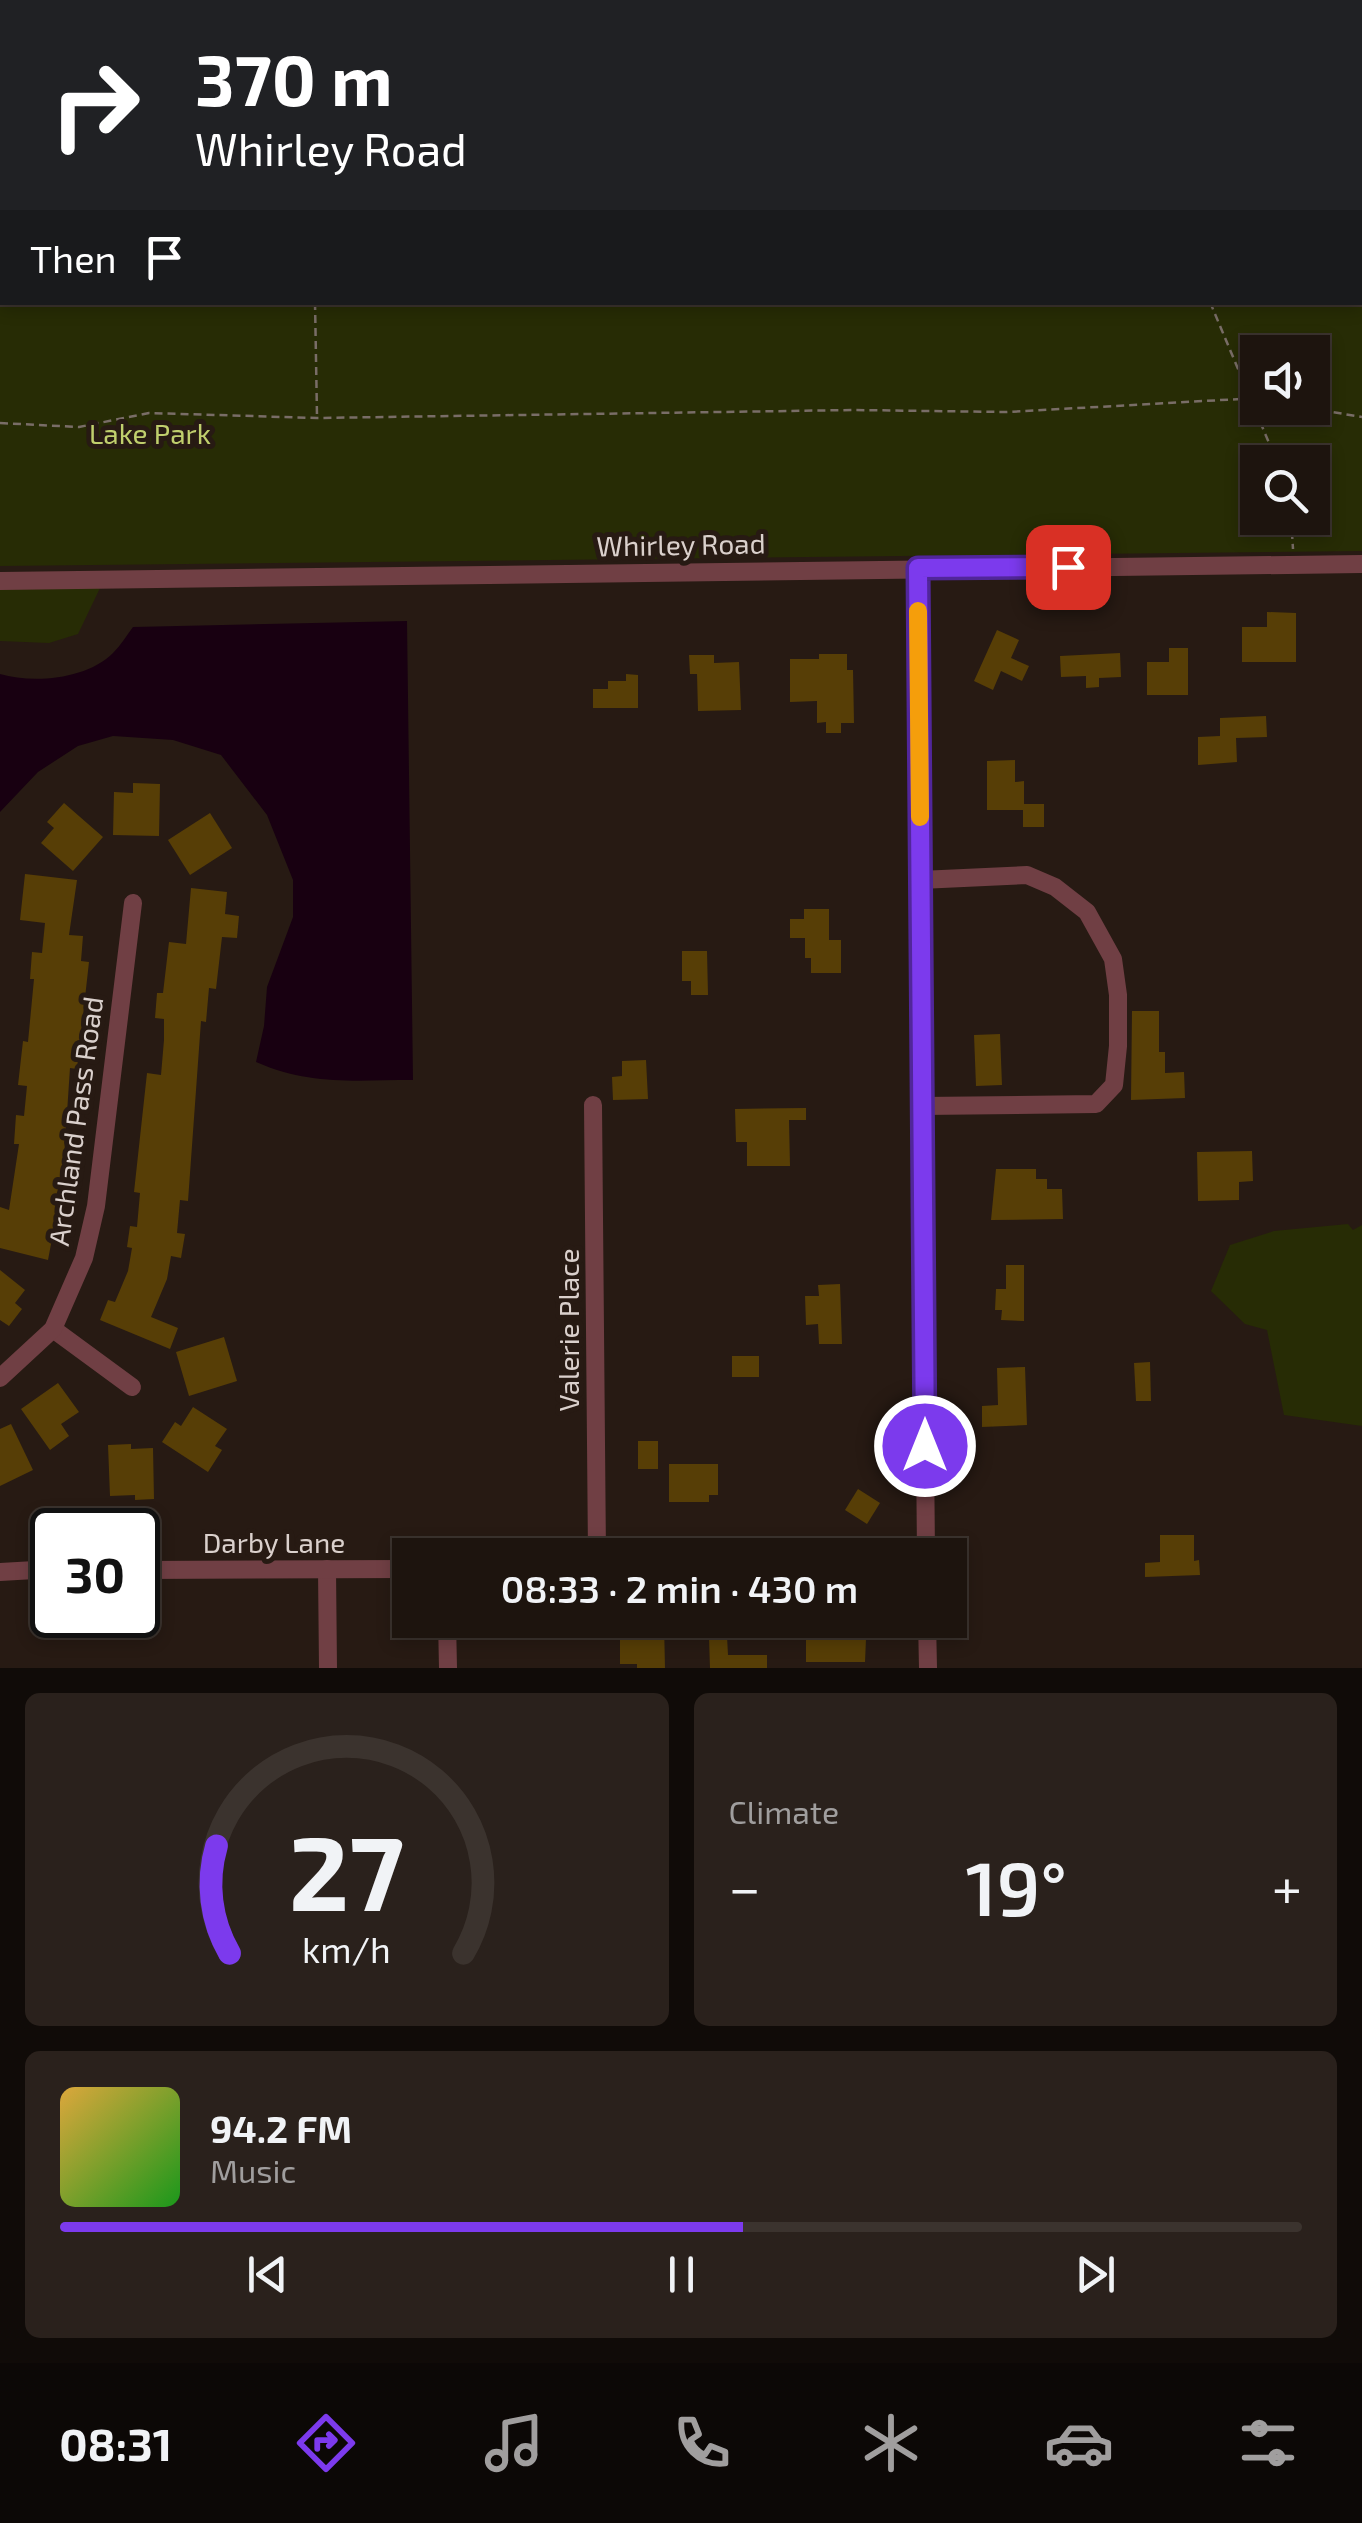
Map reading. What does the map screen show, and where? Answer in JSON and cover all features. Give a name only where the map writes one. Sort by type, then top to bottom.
[{"type":"street","name":"Whirley Road","points":[[0,581],[1362,564]]},
{"type":"street","points":[[918,568],[926,1538]]},
{"type":"street","points":[[920,880],[1028,875],[1055,888],[1087,912],[1113,958],[1118,1046],[1114,1085],[1096,1104],[922,1106]]},
{"type":"street","name":"Archland Pass Road","points":[[0,1378],[53,1329],[84,1258],[96,1206],[134,903]]},
{"type":"street","name":"Valerie Place","points":[[594,1105],[597,1538]]},
{"type":"street","points":[[53,1329],[132,1387]]},
{"type":"street","name":"Darby Lane","points":[[160,1570],[392,1568]]},
{"type":"street","points":[[327,1569],[328,1668]]},
{"type":"street","points":[[0,1572],[30,1570]]},
{"type":"street","points":[[447,1638],[448,1668]]},
{"type":"street","points":[[927,1638],[928,1668]]},
{"type":"path","points":[[315,305],[316,418]]},
{"type":"path","points":[[1211,305],[1240,374]]},
{"type":"path","points":[[0,423],[80,427],[149,413],[316,418],[854,410],[1007,412],[1240,399]]},
{"type":"path","points":[[1330,412],[1362,418]]},
{"type":"path","points":[[1291,535],[1294,566]]},
{"type":"green space","name":"Lake Park","points":[[0,305],[1362,305],[1362,551],[0,566]]},
{"type":"green space","points":[[100,588],[78,634],[49,643],[0,641],[0,589]]},
{"type":"green space","points":[[1348,1224],[1353,1230],[1362,1225],[1362,1426],[1284,1415],[1267,1330],[1245,1324],[1211,1291],[1230,1245],[1274,1231]]},
{"type":"shaded area","points":[[407,621],[413,1080],[333,1080],[276,1070],[256,1062],[267,987],[293,917],[293,880],[267,815],[221,755],[173,740],[113,736],[78,746],[38,772],[0,812],[0,674],[44,679],[75,674],[102,662],[133,627]]},
{"type":"building","points":[[1267,612],[1296,613],[1296,662],[1242,662],[1242,627],[1267,627]]},
{"type":"building","points":[[997,630],[1019,640],[1011,658],[1029,666],[1022,681],[1001,671],[993,690],[974,681]]},
{"type":"building","points":[[1169,648],[1188,648],[1188,695],[1147,695],[1147,662],[1169,662]]},
{"type":"building","points":[[1120,653],[1121,677],[1099,678],[1099,687],[1086,688],[1086,676],[1061,677],[1060,656]]},
{"type":"building","points":[[819,654],[847,654],[847,670],[853,670],[854,723],[841,723],[841,733],[826,733],[826,722],[817,723],[817,701],[790,702],[790,659],[819,659]]},
{"type":"building","points":[[689,655],[714,655],[714,663],[739,662],[741,710],[698,711],[697,674],[690,674]]},
{"type":"building","points":[[626,674],[638,675],[638,708],[593,708],[593,689],[608,689],[608,681],[626,681]]},
{"type":"building","points":[[1266,716],[1267,737],[1236,738],[1237,762],[1198,765],[1198,737],[1220,736],[1220,718]]},
{"type":"building","points":[[1015,760],[1015,782],[1024,781],[1024,804],[1044,804],[1044,827],[1023,827],[1023,810],[987,810],[987,761]]},
{"type":"building","points":[[133,783],[160,784],[159,836],[113,835],[114,792],[133,793]]},
{"type":"building","points":[[64,803],[103,837],[73,871],[41,843],[54,828],[47,822]]},
{"type":"building","points":[[210,813],[232,848],[190,875],[168,840]]},
{"type":"building","points":[[25,874],[77,880],[69,935],[83,936],[81,961],[89,962],[77,1069],[70,1068],[64,1158],[67,1159],[48,1260],[0,1248],[0,1207],[9,1210],[19,1144],[14,1144],[16,1115],[24,1116],[27,1086],[18,1085],[23,1041],[28,1042],[34,979],[30,979],[32,952],[42,953],[45,923],[20,920]]},
{"type":"building","points":[[191,888],[227,892],[225,914],[239,916],[237,938],[222,937],[216,989],[209,988],[206,1022],[201,1021],[188,1201],[180,1200],[177,1233],[185,1234],[181,1258],[171,1256],[167,1279],[151,1317],[178,1328],[170,1349],[100,1320],[108,1300],[115,1302],[128,1271],[130,1226],[137,1227],[140,1193],[134,1192],[147,1073],[161,1075],[164,1019],[155,1018],[157,993],[163,993],[169,942],[186,944]]},
{"type":"building","points":[[804,909],[829,909],[829,940],[841,940],[841,973],[811,973],[811,958],[805,958],[805,938],[790,938],[790,919],[804,919]]},
{"type":"building","points":[[682,951],[707,951],[708,995],[691,995],[691,981],[682,981]]},
{"type":"building","points":[[1132,1011],[1159,1011],[1159,1052],[1165,1052],[1165,1073],[1184,1072],[1185,1098],[1131,1100]]},
{"type":"building","points":[[1000,1034],[1002,1085],[976,1086],[974,1035]]},
{"type":"building","points":[[646,1060],[648,1099],[613,1100],[612,1077],[622,1076],[622,1061]]},
{"type":"building","points":[[806,1108],[806,1120],[789,1120],[790,1166],[747,1166],[747,1142],[736,1142],[735,1109]]},
{"type":"building","points":[[1252,1151],[1253,1181],[1239,1182],[1239,1200],[1198,1201],[1197,1152]]},
{"type":"building","points":[[996,1169],[1036,1169],[1036,1179],[1047,1179],[1047,1189],[1062,1189],[1063,1219],[991,1220]]},
{"type":"building","points":[[1006,1265],[1024,1265],[1024,1321],[1001,1320],[1002,1310],[995,1310],[996,1289],[1006,1289]]},
{"type":"building","points":[[0,1270],[25,1290],[15,1303],[22,1309],[9,1326],[0,1320]]},
{"type":"building","points":[[840,1284],[842,1344],[819,1344],[818,1324],[806,1325],[805,1296],[819,1296],[818,1285]]},
{"type":"building","points":[[224,1337],[237,1381],[189,1396],[176,1352]]},
{"type":"building","points":[[732,1356],[759,1356],[759,1377],[732,1377]]},
{"type":"building","points":[[1150,1362],[1151,1401],[1136,1401],[1134,1363]]},
{"type":"building","points":[[1025,1367],[1027,1425],[982,1427],[982,1406],[998,1405],[997,1368]]},
{"type":"building","points":[[58,1383],[79,1412],[61,1424],[69,1436],[50,1450],[21,1409]]},
{"type":"building","points":[[193,1407],[227,1429],[215,1446],[222,1450],[208,1472],[162,1442],[175,1422],[181,1426]]},
{"type":"building","points":[[11,1424],[33,1470],[0,1486],[0,1429]]},
{"type":"building","points":[[638,1441],[658,1441],[658,1469],[638,1469]]},
{"type":"building","points":[[131,1444],[131,1449],[153,1448],[154,1499],[110,1496],[108,1445]]},
{"type":"building","points":[[669,1464],[718,1464],[718,1495],[709,1495],[709,1502],[669,1502]]},
{"type":"building","points":[[858,1489],[880,1503],[867,1524],[845,1510]]},
{"type":"building","points":[[1160,1535],[1194,1535],[1194,1561],[1199,1560],[1200,1575],[1145,1577],[1145,1563],[1160,1562]]},
{"type":"building","points":[[620,1638],[664,1638],[665,1668],[620,1664]]},
{"type":"building","points":[[709,1638],[727,1638],[728,1655],[767,1655],[767,1668],[710,1668]]},
{"type":"building","points":[[806,1638],[866,1639],[865,1662],[806,1662]]},
{"type":"slow traffic","points":[[918,611],[920,817]]},
{"type":"route","points":[[925,1446],[918,568],[1068,567]]}]
